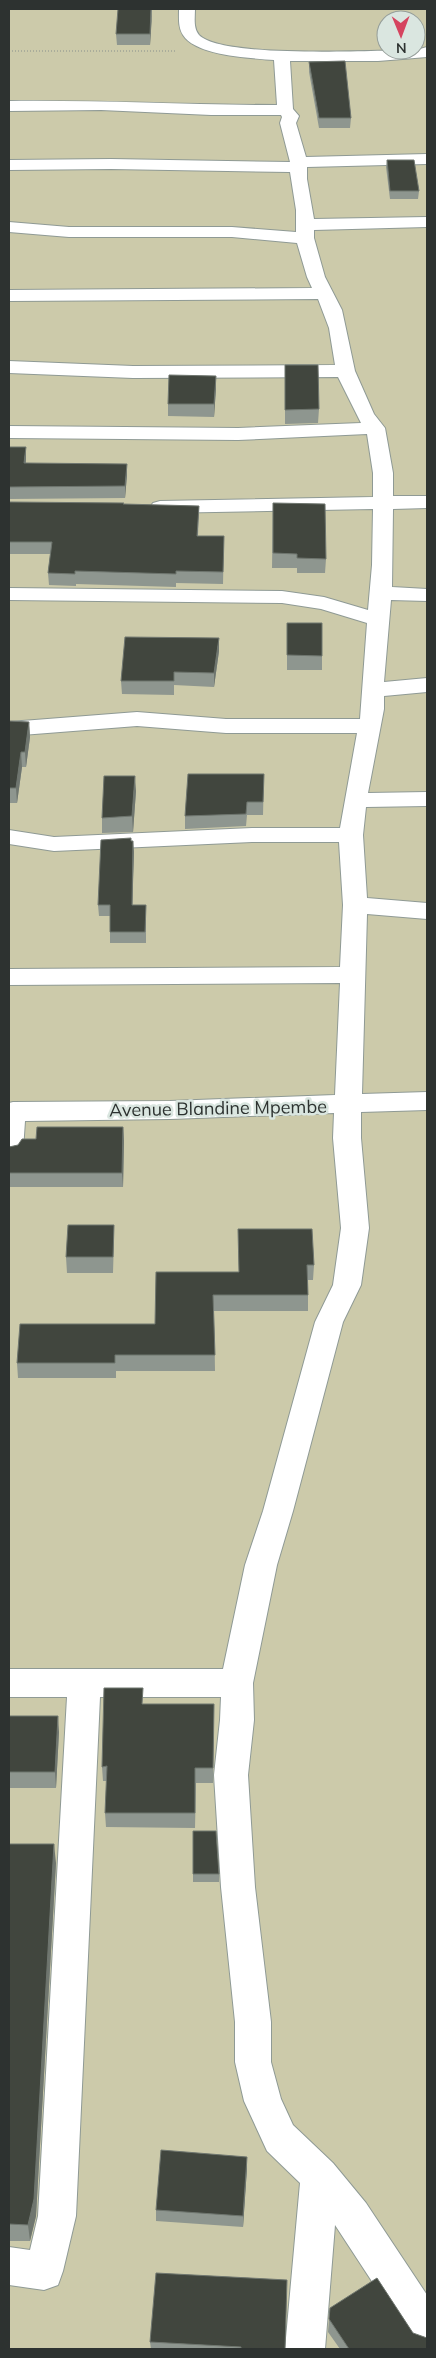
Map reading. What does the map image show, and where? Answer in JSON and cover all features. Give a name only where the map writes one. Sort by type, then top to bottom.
[{"type":"street","points":[[187,9],[188,31],[195,39],[228,51],[282,54],[400,55],[427,52]]},
{"type":"street","points":[[282,54],[285,110],[291,116],[288,123],[298,164],[305,210],[305,232],[316,277],[333,310],[345,371],[365,415],[375,428],[383,473],[384,502],[380,620],[370,726],[355,800],[351,836],[355,905],[347,1138],[351,1162],[355,1228],[347,1285],[336,1304],[330,1322],[278,1511],[261,1565],[241,1657],[231,1775],[238,1887],[253,2022],[253,2062],[262,2101],[280,2138],[320,2176],[352,2216],[427,2330]]},
{"type":"street","points":[[9,106],[84,105],[211,110],[285,110]]},
{"type":"street","points":[[9,165],[298,164],[427,159]]},
{"type":"street","points":[[9,227],[69,232],[305,232],[427,222]]},
{"type":"street","points":[[9,296],[324,293]]},
{"type":"street","points":[[9,367],[133,372],[345,371]]},
{"type":"street","points":[[9,432],[126,434],[268,433],[375,428]]},
{"type":"street","points":[[140,507],[293,506],[427,502]]},
{"type":"street","points":[[381,593],[427,595]]},
{"type":"street","points":[[9,594],[282,597],[324,603],[380,620]]},
{"type":"street","points":[[372,690],[427,685]]},
{"type":"street","points":[[9,729],[137,718],[226,726],[370,726]]},
{"type":"street","points":[[355,800],[427,800]]},
{"type":"street","points":[[9,837],[27,842],[54,844],[252,835],[351,836]]},
{"type":"street","points":[[355,905],[427,911]]},
{"type":"street","points":[[9,977],[352,975]]},
{"type":"street","name":"Avenue Blandine Mpembe","points":[[11,1111],[170,1110],[427,1101]]},
{"type":"street","points":[[9,1150],[11,1111]]},
{"type":"street","points":[[9,1683],[238,1683]]},
{"type":"street","points":[[9,2266],[44,2271],[57,2216],[84,1684]]},
{"type":"street","points":[[305,2349],[320,2176]]},
{"type":"path","points":[[9,51],[178,51]]},
{"type":"shaded area","points":[[9,9],[427,9],[427,2349],[9,2349]]},
{"type":"building","points":[[118,9],[151,9],[150,34],[116,34]]},
{"type":"building","points":[[345,61],[351,118],[319,118],[309,62]]},
{"type":"building","points":[[387,160],[414,160],[419,191],[390,191]]},
{"type":"building","points":[[285,365],[318,365],[319,409],[285,410]]},
{"type":"building","points":[[169,375],[216,376],[214,404],[168,404]]},
{"type":"building","points":[[9,447],[26,447],[24,463],[127,464],[125,486],[9,487]]},
{"type":"building","points":[[9,502],[199,506],[197,536],[224,536],[223,572],[176,571],[176,574],[75,571],[75,574],[48,573],[52,542],[9,542]]},
{"type":"building","points":[[273,503],[325,504],[326,559],[297,558],[297,554],[273,553]]},
{"type":"building","points":[[287,623],[322,623],[322,656],[287,655]]},
{"type":"building","points":[[125,637],[219,638],[214,673],[174,672],[174,681],[121,681]]},
{"type":"building","points":[[9,721],[29,722],[25,752],[21,752],[16,788],[9,788]]},
{"type":"building","points":[[188,774],[264,774],[263,802],[247,802],[246,814],[185,816]]},
{"type":"building","points":[[104,776],[135,776],[132,816],[102,818]]},
{"type":"building","points":[[131,838],[131,841],[133,841],[132,905],[146,905],[145,932],[110,932],[110,905],[98,905],[101,840]]},
{"type":"building","points":[[37,1127],[123,1127],[122,1173],[9,1173],[9,1147],[18,1145],[22,1139],[36,1139]]},
{"type":"building","points":[[68,1225],[114,1225],[113,1257],[66,1257]]},
{"type":"building","points":[[238,1229],[312,1229],[314,1265],[307,1265],[308,1295],[213,1295],[215,1355],[115,1355],[115,1363],[17,1363],[20,1324],[155,1324],[156,1272],[239,1272]]},
{"type":"building","points":[[104,1688],[143,1688],[142,1704],[214,1704],[213,1768],[195,1768],[195,1813],[105,1813],[107,1766],[102,1767]]},
{"type":"building","points":[[9,1716],[58,1716],[55,1772],[9,1772]]},
{"type":"building","points":[[193,1831],[216,1831],[219,1874],[193,1874]]},
{"type":"building","points":[[9,1844],[54,1844],[34,2199],[28,2225],[9,2224]]},
{"type":"building","points":[[161,2150],[247,2157],[243,2216],[156,2210]]},
{"type":"building","points":[[156,2273],[287,2280],[285,2349],[241,2349],[241,2347],[150,2342]]},
{"type":"building","points":[[377,2278],[413,2333],[427,2338],[427,2349],[349,2349],[329,2319],[330,2308]]}]
